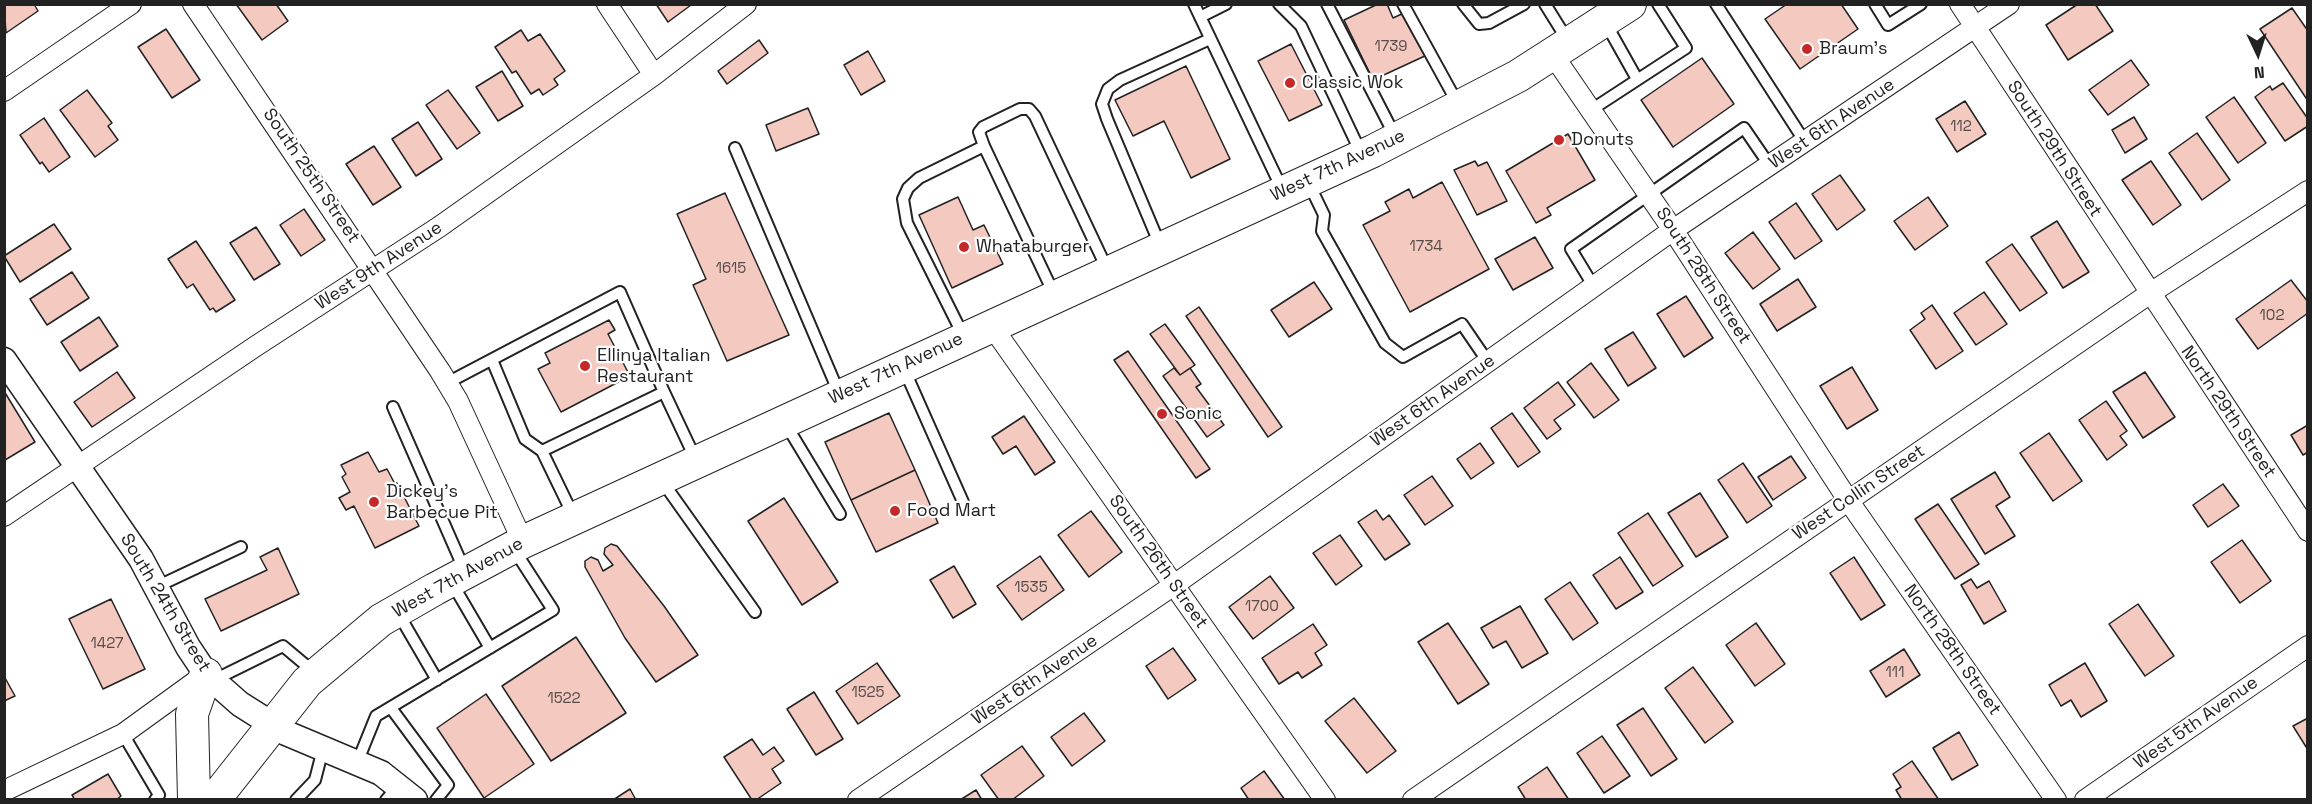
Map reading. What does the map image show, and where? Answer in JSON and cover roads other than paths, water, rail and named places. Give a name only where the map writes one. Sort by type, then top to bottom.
[{"type":"main road","name":"West 7th Avenue","points":[[214,800],[307,682],[381,620],[397,611],[518,545],[575,518],[1362,156],[1562,50],[1617,13]]},
{"type":"main road","points":[[194,800],[192,714],[209,677]]},
{"type":"street","points":[[4,91],[131,4]]},
{"type":"street","name":"South 25th Street","points":[[194,4],[374,269],[458,401],[518,545]]},
{"type":"street","points":[[607,4],[654,75]]},
{"type":"street","name":"West 9th Avenue","points":[[4,516],[256,346],[440,227],[654,75],[746,4]]},
{"type":"street","name":"South 29th Street","points":[[1960,4],[2149,294]]},
{"type":"street","name":"West 6th Avenue","points":[[858,800],[1174,585],[1673,230],[2009,4]]},
{"type":"street","name":"South 28th Street","points":[[1562,50],[1591,110],[1673,230],[1848,500]]},
{"type":"street","name":"West Collin Street","points":[[1413,800],[2149,294],[2307,191]]},
{"type":"street","name":"North 29th Street","points":[[2149,294],[2307,531]]},
{"type":"street","name":"South 26th Street","points":[[978,331],[1174,585],[1325,800]]},
{"type":"street","name":"South 24th Street","points":[[4,360],[141,559],[188,647],[209,677],[240,704],[286,734],[381,773],[400,795]]},
{"type":"street","name":"North 28th Street","points":[[1848,500],[2056,800]]},
{"type":"street","name":"West 5th Avenue","points":[[2085,800],[2307,646]]},
{"type":"street","points":[[4,791],[123,734],[209,677]]},
{"type":"lane","points":[[1194,4],[1210,39],[1295,186],[1324,214],[1322,231],[1385,344],[1403,357],[1462,324],[1488,362]]},
{"type":"lane","points":[[1200,16],[1226,4]]},
{"type":"lane","points":[[1279,4],[1301,27],[1362,156]]},
{"type":"lane","points":[[1327,4],[1397,138]]},
{"type":"lane","points":[[1403,4],[1459,106]]},
{"type":"lane","points":[[1463,4],[1479,24],[1489,24],[1524,4]]},
{"type":"lane","points":[[1545,4],[1562,50]]},
{"type":"lane","points":[[1591,110],[1686,48],[1658,4]]},
{"type":"lane","points":[[1716,4],[1805,142]]},
{"type":"lane","points":[[1875,4],[1888,25],[1921,4]]},
{"type":"lane","points":[[1617,13],[1637,79]]},
{"type":"lane","points":[[1161,248],[1102,104],[1108,89],[1120,80],[1210,39]]},
{"type":"lane","points":[[1054,296],[979,132],[983,127],[1020,110],[1029,109],[1035,116],[1108,272]]},
{"type":"lane","points":[[1594,286],[1570,249],[1744,128],[1770,166]]},
{"type":"lane","points":[[978,331],[907,223],[903,200],[908,188],[919,178],[984,146]]},
{"type":"lane","points":[[735,148],[839,395]]},
{"type":"lane","points":[[447,383],[620,292],[696,461]]},
{"type":"lane","points":[[492,360],[525,440],[542,451],[575,518]]},
{"type":"lane","points":[[903,366],[963,502]]},
{"type":"lane","points":[[542,451],[664,392]]},
{"type":"lane","points":[[393,407],[458,577],[490,648]]},
{"type":"lane","points":[[784,421],[840,514]]},
{"type":"lane","points":[[660,478],[755,612]]},
{"type":"lane","points":[[357,763],[376,716],[553,610],[518,545]]},
{"type":"lane","points":[[156,587],[241,547]]},
{"type":"lane","points":[[397,611],[437,680]]},
{"type":"lane","points":[[209,677],[283,646],[316,674]]},
{"type":"lane","points":[[391,708],[448,785],[435,800]]},
{"type":"lane","points":[[123,734],[159,795],[154,800]]},
{"type":"lane","points":[[296,800],[315,780],[323,749]]},
{"type":"place","name":"Braum's","points":[[1807,49]]},
{"type":"place","name":"Classic Wok","points":[[1290,83]]},
{"type":"place","name":"Donuts","points":[[1559,140]]},
{"type":"place","name":"Whataburger","points":[[964,247]]},
{"type":"place","name":"Ellinya Italian Restaurant","points":[[585,366]]},
{"type":"place","name":"Sonic","points":[[1162,414]]},
{"type":"place","name":"Dickey's Barbecue Pit","points":[[374,502]]},
{"type":"place","name":"Food Mart","points":[[895,511]]}]
